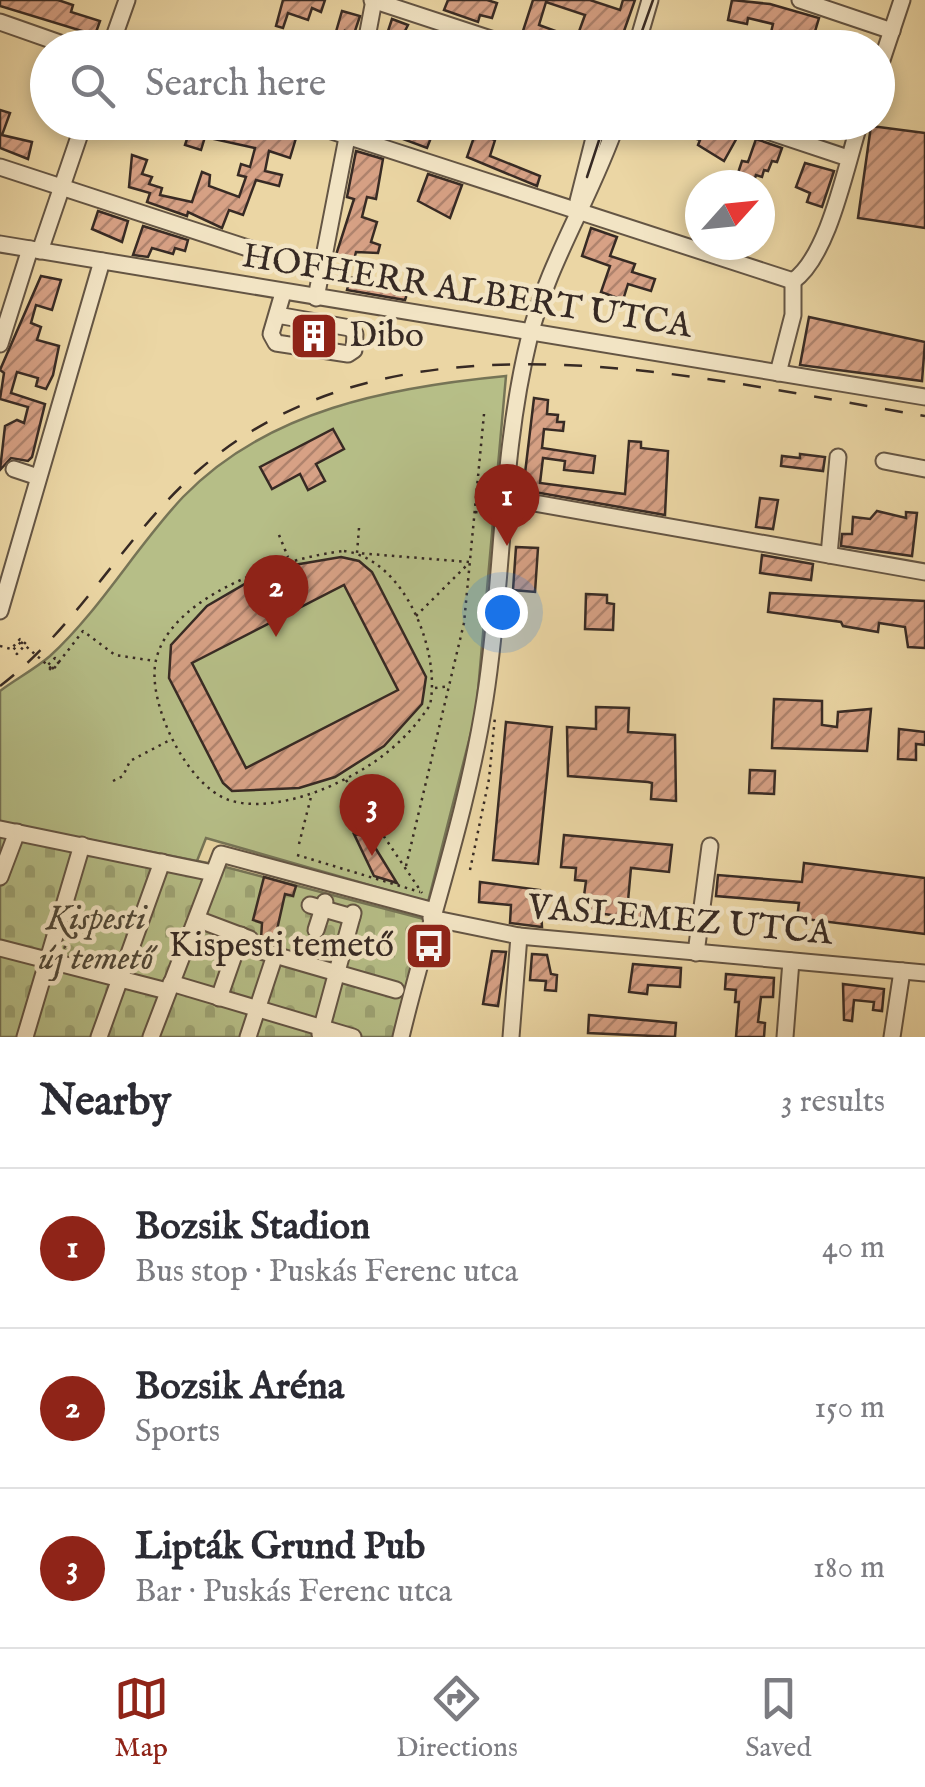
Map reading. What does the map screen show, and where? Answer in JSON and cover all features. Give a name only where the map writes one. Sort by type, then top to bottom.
[{"type":"street","points":[[116,30],[127,0]]},
{"type":"street","points":[[368,30],[373,0],[464,30]]},
{"type":"street","points":[[640,30],[650,0]]},
{"type":"street","points":[[800,0],[889,30]]},
{"type":"street","points":[[892,30],[902,0]]},
{"type":"street","points":[[0,22],[30,33]]},
{"type":"street","points":[[0,344],[78,140]]},
{"type":"street","points":[[316,298],[347,140]]},
{"type":"street","points":[[377,140],[793,281]]},
{"type":"street","points":[[401,1037],[432,915],[468,798],[530,334],[576,210],[592,140]]},
{"type":"street","points":[[576,210],[597,180],[611,140]]},
{"type":"street","points":[[794,140],[848,158]]},
{"type":"street","points":[[793,281],[804,273],[817,252],[854,140]]},
{"type":"street","points":[[0,167],[321,272]]},
{"type":"street","name":"HOFHERR ALBERT UTCA","points":[[0,244],[925,398]]},
{"type":"street","points":[[0,611],[3,587],[102,261]]},
{"type":"street","points":[[778,373],[793,316],[793,281]]},
{"type":"street","points":[[277,315],[350,328],[354,350],[348,354],[276,343],[271,334],[283,293]]},
{"type":"street","points":[[829,555],[838,457]]},
{"type":"street","points":[[884,461],[925,469]]},
{"type":"street","points":[[14,469],[38,477]]},
{"type":"street","points":[[505,506],[925,572]]},
{"type":"street","points":[[0,876],[8,831],[213,872],[151,1037]]},
{"type":"street","points":[[25,1037],[82,845]]},
{"type":"street","points":[[696,953],[710,846]]},
{"type":"street","name":"VASLEMEZ UTCA","points":[[213,872],[221,854],[519,936],[925,973]]},
{"type":"street","points":[[99,1037],[162,862]]},
{"type":"street","points":[[316,930],[319,905],[352,915],[321,1032]]},
{"type":"street","points":[[196,918],[250,939],[248,946],[396,990]]},
{"type":"street","points":[[219,998],[241,935]]},
{"type":"street","points":[[511,1037],[519,936]]},
{"type":"street","points":[[0,967],[3,949],[120,979],[219,998],[321,1032],[352,1037]]},
{"type":"street","points":[[248,1037],[275,955]]},
{"type":"street","points":[[785,1037],[792,962]]},
{"type":"street","points":[[892,1037],[902,971]]},
{"type":"path","points":[[406,866],[450,686],[470,562],[484,414]]},
{"type":"path","points":[[475,512],[505,506]]},
{"type":"path","points":[[357,553],[359,528]]},
{"type":"path","points":[[279,535],[289,559]]},
{"type":"path","points":[[357,553],[388,578],[416,617],[429,652],[433,689],[430,704],[400,742],[345,779],[312,793],[260,802],[229,800],[208,786],[172,739],[162,714],[155,661],[164,642],[196,609],[247,574],[289,559],[357,553],[470,562]]},
{"type":"path","points":[[416,617],[470,562]]},
{"type":"path","points":[[190,602],[196,609]]},
{"type":"path","points":[[0,646],[11,649],[20,639],[26,644],[17,654],[13,650],[20,642],[52,669],[59,662],[55,658],[46,666],[52,671],[61,662],[83,631],[114,655],[155,661]]},
{"type":"path","points":[[433,689],[450,686]]},
{"type":"path","points":[[470,870],[489,779],[497,699]]},
{"type":"path","points":[[113,781],[123,776],[130,761],[172,739]]},
{"type":"path","points":[[345,779],[406,866],[432,915]]},
{"type":"path","points":[[298,844],[312,793]]},
{"type":"path","points":[[297,856],[422,892]]},
{"type":"green space","points":[[506,376],[476,713],[428,902],[206,838],[197,861],[0,822],[0,691],[44,661],[68,638],[166,516],[216,467],[292,423],[332,408],[418,387]]},
{"type":"green space","name":"Kispesti új temető","points":[[0,822],[218,865],[424,919],[394,1037],[0,1037]]},
{"type":"building","points":[[0,0],[58,0],[73,5],[71,12],[100,21],[97,30],[79,30],[0,6]]},
{"type":"building","points":[[283,0],[325,0],[321,12],[312,8],[308,20],[288,13],[283,28],[276,26]]},
{"type":"building","points":[[448,0],[497,3],[492,18],[480,15],[478,22],[444,10]]},
{"type":"building","points":[[533,0],[590,0],[620,10],[623,0],[635,0],[624,30],[580,30],[585,15],[546,2],[539,25],[553,30],[523,30]]},
{"type":"building","points":[[732,0],[770,4],[819,18],[815,30],[772,30],[773,24],[748,18],[747,24],[728,20]]},
{"type":"building","points":[[342,11],[360,16],[355,30],[336,30]]},
{"type":"building","points":[[392,19],[408,25],[406,30],[388,30]]},
{"type":"building","points":[[0,110],[10,113],[2,135],[32,142],[28,159],[0,148]]},
{"type":"building","points":[[895,129],[925,133],[925,228],[858,218],[869,140],[895,140]]},
{"type":"building","points":[[187,140],[204,140],[201,150],[185,145]]},
{"type":"building","points":[[219,140],[295,140],[290,158],[269,151],[265,171],[282,175],[279,186],[256,180],[243,215],[229,210],[222,228],[188,212],[187,216],[147,202],[150,193],[129,187],[132,155],[147,160],[142,174],[152,177],[149,184],[162,188],[160,195],[192,202],[202,172],[210,175],[209,186],[239,197],[246,177],[238,175],[241,164],[250,167],[255,148]]},
{"type":"building","points":[[406,140],[430,140],[427,148]]},
{"type":"building","points":[[473,140],[495,140],[490,156],[540,176],[537,186],[467,157]]},
{"type":"building","points":[[700,140],[736,140],[724,161],[698,145]]},
{"type":"building","points":[[756,140],[782,148],[777,162],[772,161],[768,170],[739,170],[742,161],[748,162]]},
{"type":"building","points":[[356,151],[383,159],[376,199],[367,197],[362,217],[377,222],[371,242],[380,245],[378,253],[356,252],[354,260],[336,255],[354,199],[347,197]]},
{"type":"building","points":[[805,163],[834,171],[822,207],[807,202],[810,193],[796,187]]},
{"type":"building","points":[[428,174],[462,185],[450,218],[418,201]]},
{"type":"building","points":[[98,211],[128,221],[122,242],[92,229]]},
{"type":"building","points":[[143,226],[188,240],[185,251],[175,248],[173,254],[152,248],[148,257],[133,255]]},
{"type":"building","points":[[591,228],[617,237],[610,256],[635,264],[632,272],[655,279],[651,291],[628,284],[623,300],[601,292],[610,266],[582,256]]},
{"type":"building","points":[[41,276],[61,280],[52,310],[36,305],[31,323],[41,327],[37,340],[59,346],[53,375],[46,389],[36,386],[38,378],[17,372],[11,393],[45,404],[32,457],[28,461],[11,458],[0,470],[5,426],[17,420],[24,423],[28,407],[0,399],[4,373],[0,370]]},
{"type":"building","points":[[350,278],[388,291],[390,285],[408,291],[405,300],[347,290]]},
{"type":"building","points":[[809,317],[925,342],[922,381],[800,365]]},
{"type":"building","points":[[534,398],[548,400],[547,414],[558,415],[557,422],[564,422],[563,431],[544,429],[542,448],[595,456],[593,473],[564,470],[565,461],[543,458],[540,483],[625,494],[629,441],[641,442],[641,448],[668,451],[665,515],[523,490]]},
{"type":"building","points":[[333,429],[344,449],[316,464],[325,481],[308,490],[300,474],[272,489],[260,467]]},
{"type":"building","points":[[800,454],[825,457],[823,471],[781,466],[782,456],[800,458]]},
{"type":"building","points":[[760,498],[778,500],[773,529],[756,527]]},
{"type":"building","points":[[877,511],[906,518],[906,512],[917,513],[912,556],[841,546],[842,534],[852,534],[853,517],[870,519]]},
{"type":"building","points":[[516,547],[538,548],[535,592],[513,590]]},
{"type":"building","points":[[762,555],[813,564],[811,580],[760,573]]},
{"type":"building","points":[[341,557],[359,561],[372,572],[426,677],[422,704],[384,746],[335,777],[299,788],[232,791],[223,783],[169,678],[171,645],[207,606],[250,581],[288,566]],"holes":[[[344,585],[398,690],[246,768],[192,663]]]},
{"type":"building","points":[[770,593],[925,601],[925,648],[908,647],[905,627],[879,623],[878,632],[843,626],[841,622],[768,612]]},
{"type":"building","points":[[586,594],[607,595],[607,603],[614,604],[613,630],[585,629]]},
{"type":"building","points":[[774,699],[822,701],[822,725],[837,727],[838,712],[871,709],[867,751],[772,748]]},
{"type":"building","points":[[596,707],[629,708],[628,732],[675,735],[676,801],[651,799],[652,783],[648,782],[568,776],[567,727],[596,729]]},
{"type":"building","points":[[506,722],[552,727],[538,864],[493,860]]},
{"type":"building","points":[[899,729],[925,732],[925,745],[916,744],[916,760],[898,759]]},
{"type":"building","points":[[750,770],[775,771],[774,794],[749,793]]},
{"type":"building","points":[[354,834],[368,836],[397,883],[374,876]]},
{"type":"building","points":[[564,835],[672,845],[669,872],[631,868],[628,901],[643,903],[641,919],[582,911],[586,881],[575,880],[576,868],[561,867]]},
{"type":"building","points":[[804,863],[925,878],[925,934],[797,918],[799,903],[716,896],[718,875],[802,882]]},
{"type":"building","points":[[264,877],[296,886],[293,896],[285,894],[274,943],[261,939],[262,923],[253,920]]},
{"type":"building","points":[[480,882],[540,890],[542,927],[510,923],[511,905],[479,902]]},
{"type":"building","points":[[492,951],[506,952],[498,1006],[483,1004]]},
{"type":"building","points":[[532,954],[547,955],[551,974],[557,975],[556,991],[545,990],[546,981],[530,980]]},
{"type":"building","points":[[633,964],[681,968],[680,987],[648,985],[647,994],[629,992]]},
{"type":"building","points":[[726,974],[774,978],[773,997],[761,997],[758,1022],[765,1023],[764,1037],[736,1037],[739,1002],[735,1002],[736,990],[725,989]]},
{"type":"building","points":[[843,984],[884,989],[882,1011],[873,1010],[874,1002],[854,1000],[852,1021],[844,1020]]},
{"type":"building","points":[[589,1015],[676,1023],[675,1037],[588,1033]]},
{"type":"tram line","points":[[642,30],[653,0]]},
{"type":"tram line","points":[[587,177],[599,140]]},
{"type":"railway","points":[[0,686],[54,636],[148,522],[200,469],[278,416],[364,384],[455,368],[550,364],[647,371],[743,384],[925,416]]},
{"type":"place","name":"Dibo","points":[[314,336]]},
{"type":"place","name":"Bozsik Stadion","points":[[507,546]]},
{"type":"place","name":"Bozsik Aréna","points":[[276,637]]},
{"type":"place","name":"Lipták Grund Pub","points":[[372,856]]},
{"type":"place","name":"Kispesti temető","points":[[429,946]]}]
